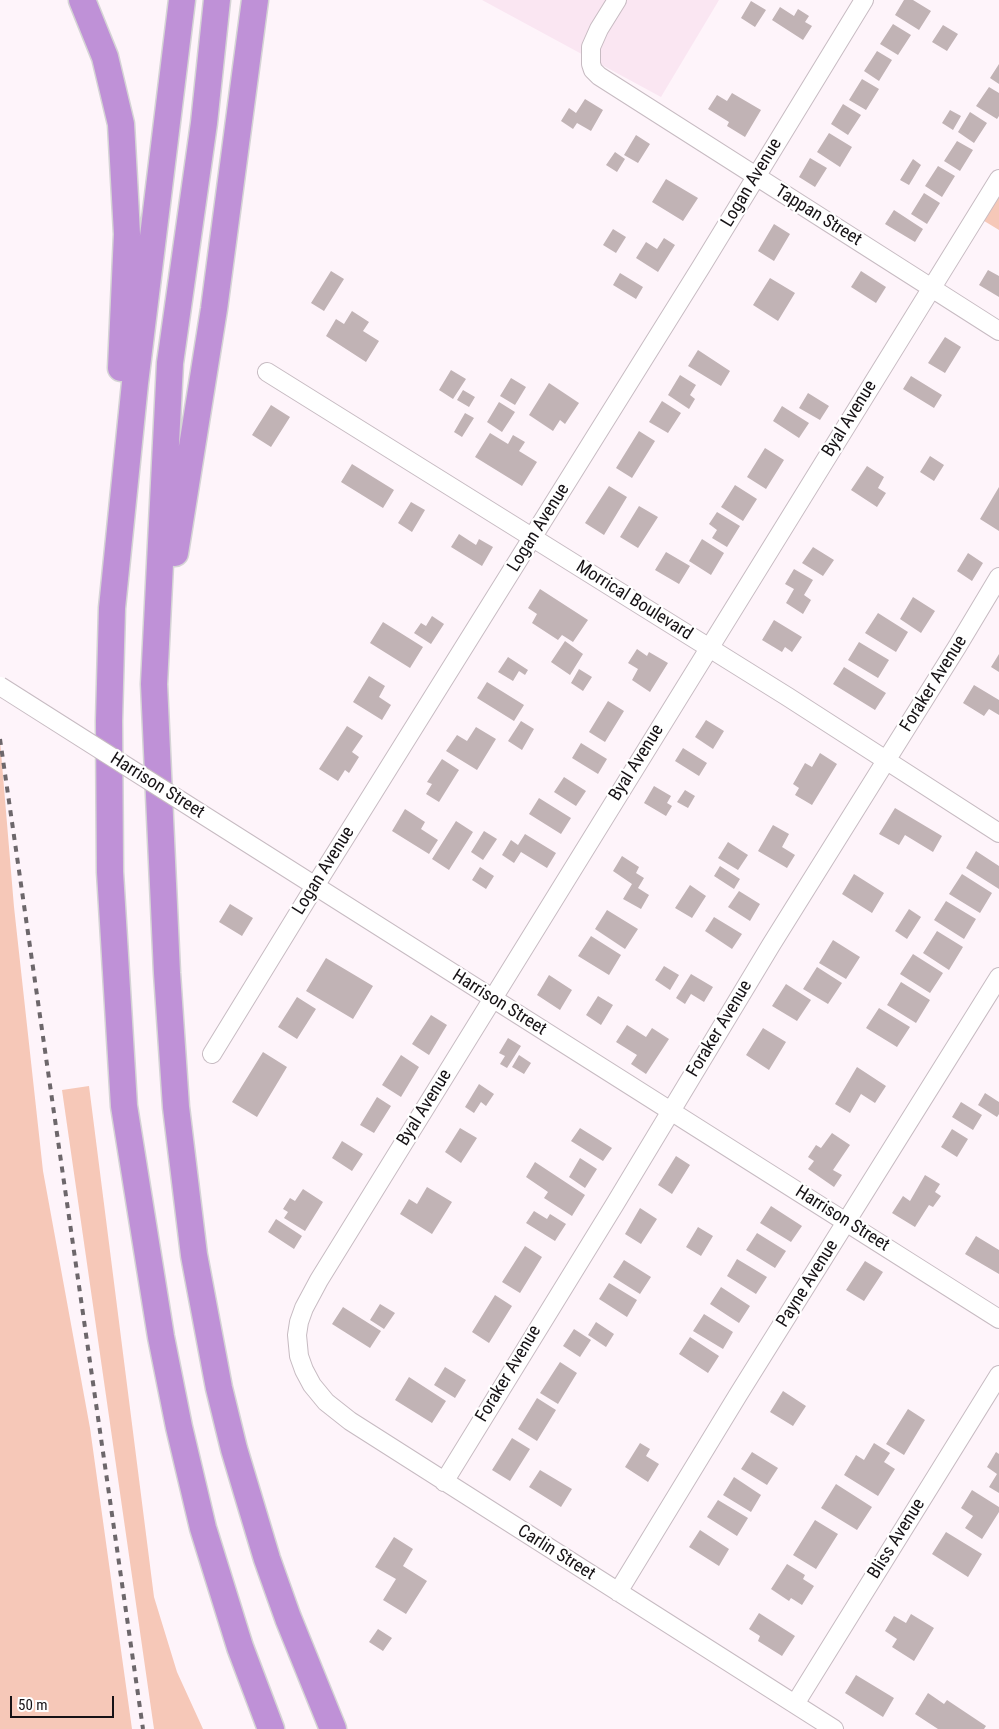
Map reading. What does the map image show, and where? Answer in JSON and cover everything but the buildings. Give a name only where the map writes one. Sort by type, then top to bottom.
[{"type":"highway","points":[[82,0],[105,56],[121,124],[126,216],[109,721],[110,872],[124,1106],[161,1337],[190,1478],[240,1647],[272,1729]]},
{"type":"highway","points":[[112,608],[135,383],[182,0]]},
{"type":"highway","points":[[217,0],[204,123],[170,363],[154,684],[167,973],[176,1108],[194,1255],[220,1388],[248,1499],[288,1618],[333,1729]]},
{"type":"highway","points":[[154,684],[214,309],[255,0]]},
{"type":"street","name":"Tappan Street","points":[[617,0],[599,29],[591,47],[593,70],[605,80],[999,330]]},
{"type":"street","name":"Logan Avenue","points":[[212,1054],[864,0]]},
{"type":"street","name":"Byal Avenue","points":[[299,1356],[297,1335],[299,1322],[304,1308],[319,1280],[999,179]]},
{"type":"street","name":"Morrical Boulevard","points":[[267,372],[533,537],[999,833]]},
{"type":"street","name":"Foraker Avenue","points":[[444,1482],[771,945],[999,577]]},
{"type":"street","name":"Harrison Street","points":[[0,686],[999,1319]]},
{"type":"street","name":"Payne Avenue","points":[[618,1592],[738,1395],[999,977]]},
{"type":"street","name":"Carlin Street","points":[[299,1356],[312,1386],[326,1402],[350,1421],[834,1729]]},
{"type":"street","name":"Bliss Avenue","points":[[795,1704],[999,1375]]},
{"type":"shaded area","points":[[482,0],[719,0],[661,97]]},
{"type":"shaded area","points":[[999,179],[999,230],[976,216]]},
{"type":"shaded area","points":[[0,740],[14,907],[43,1171],[90,1428],[132,1729],[0,1729]]},
{"type":"shaded area","points":[[89,1086],[154,1597],[177,1672],[203,1729],[154,1729],[62,1090]]},
{"type":"railway","points":[[0,739],[143,1729]]}]
